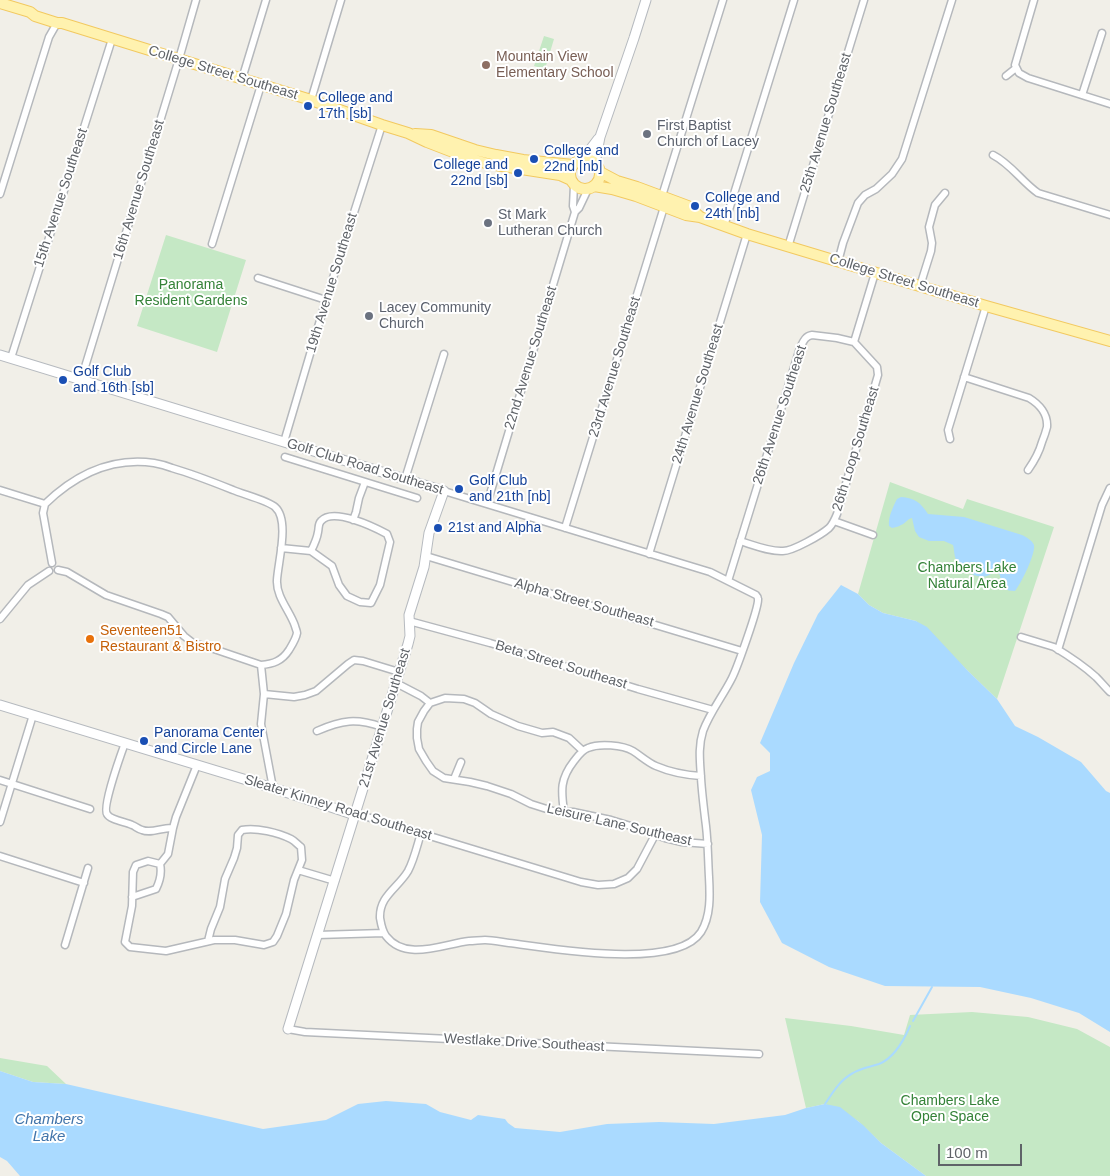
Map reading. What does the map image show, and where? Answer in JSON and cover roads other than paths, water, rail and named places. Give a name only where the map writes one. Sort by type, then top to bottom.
[{"type":"main road","name":"College Street Southeast","points":[[0,3],[16,3],[35,16],[53,22],[62,23],[311,100],[408,133],[471,160],[560,175],[572,182]]},
{"type":"main road","name":"College Street Southeast","points":[[0,8],[29,17],[35,16]]},
{"type":"main road","name":"College Street Southeast","points":[[408,133],[431,135],[496,155],[573,165]]},
{"type":"main road","points":[[583,159],[591,160],[597,167],[600,177],[591,188],[583,189],[572,182],[570,172],[573,165],[583,159]]},
{"type":"main road","name":"College Street Southeast","points":[[597,167],[616,181],[688,206],[700,217]]},
{"type":"main road","name":"College Street Southeast","points":[[591,188],[612,189],[686,215],[700,217],[788,247],[1110,341]]},
{"type":"street","name":"16th Avenue Southeast","points":[[81,380],[196,0]]},
{"type":"street","points":[[242,79],[266,0]]},
{"type":"street","points":[[311,100],[341,0]]},
{"type":"street","points":[[597,167],[600,136],[646,0]]},
{"type":"street","points":[[662,196],[723,0]]},
{"type":"street","points":[[724,226],[794,0]]},
{"type":"street","name":"25th Avenue Southeast","points":[[788,247],[864,0]]},
{"type":"street","points":[[838,262],[858,203],[865,195],[876,189],[892,174],[902,159],[952,0]]},
{"type":"street","points":[[1034,0],[1017,54],[1015,65],[1019,73],[1028,78],[1110,104]]},
{"type":"street","points":[[0,194],[53,22]]},
{"type":"street","points":[[1082,95],[1102,33]]},
{"type":"street","name":"15th Avenue Southeast","points":[[11,358],[112,39]]},
{"type":"street","points":[[1006,76],[1016,68]]},
{"type":"street","points":[[212,244],[261,85]]},
{"type":"street","name":"19th Avenue Southeast","points":[[284,442],[326,300],[382,125]]},
{"type":"street","points":[[583,159],[600,136]]},
{"type":"street","points":[[993,155],[1003,160],[1038,193],[1110,216]]},
{"type":"street","name":"22nd Avenue Southeast","points":[[487,504],[575,212],[572,182]]},
{"type":"street","name":"22nd Avenue Southeast","points":[[575,212],[591,188]]},
{"type":"street","points":[[920,286],[931,251],[932,243],[929,227],[936,205],[945,193]]},
{"type":"street","name":"23rd Avenue Southeast","points":[[565,528],[664,207]]},
{"type":"street","name":"24th Avenue Southeast","points":[[649,554],[746,234]]},
{"type":"street","points":[[854,342],[875,273]]},
{"type":"street","points":[[258,278],[326,300]]},
{"type":"street","points":[[950,439],[948,430],[986,306]]},
{"type":"street","name":"26th Avenue Southeast","points":[[728,581],[802,342],[812,335],[854,342]]},
{"type":"street","name":"26th Loop Southeast","points":[[740,541],[784,552],[796,548],[813,538],[829,528],[834,521],[878,375],[877,367],[854,342]]},
{"type":"street","points":[[405,479],[444,354]]},
{"type":"street","name":"Golf Club Road Southeast","points":[[0,355],[710,572],[756,595],[758,599],[742,651]]},
{"type":"street","points":[[964,377],[1029,398],[1038,404],[1044,414],[1047,427],[1038,456],[1028,470]]},
{"type":"street","points":[[285,457],[417,498]]},
{"type":"street","points":[[52,563],[43,513],[45,504],[80,476],[98,469],[120,463],[138,461],[156,463],[209,480],[275,507],[280,513],[283,528],[277,583],[297,632],[286,655],[278,662],[260,665],[208,646],[193,643],[184,636],[168,617],[106,595],[67,572],[58,570]]},
{"type":"street","points":[[353,520],[365,482]]},
{"type":"street","points":[[1058,650],[1102,505],[1110,488]]},
{"type":"street","points":[[0,490],[45,504]]},
{"type":"street","name":"21st Avenue Southeast","points":[[288,1029],[410,636],[409,615],[424,567],[429,533],[444,491]]},
{"type":"street","points":[[281,548],[311,551],[332,566],[339,585],[346,596],[360,602],[371,603],[380,585],[390,542],[387,534],[353,520],[342,516],[328,517],[319,524],[311,551]]},
{"type":"street","points":[[834,521],[873,535]]},
{"type":"street","name":"Alpha Street Southeast","points":[[426,556],[742,651]]},
{"type":"street","points":[[0,619],[28,585],[49,571]]},
{"type":"street","name":"Beta Street Southeast","points":[[409,621],[490,643],[713,710]]},
{"type":"street","points":[[1021,637],[1058,650],[1078,662],[1098,678],[1110,692]]},
{"type":"street","points":[[421,834],[408,871],[389,893],[380,912],[381,927],[384,933],[394,943],[403,948],[414,950],[466,941],[485,940],[608,954],[657,953],[681,947],[700,933],[709,909],[708,844],[699,750],[701,736],[713,710],[732,679],[742,651]]},
{"type":"street","points":[[264,694],[294,697],[316,691],[354,660],[399,672]]},
{"type":"street","points":[[260,665],[264,694],[261,724],[273,788]]},
{"type":"street","points":[[396,683],[430,703],[445,698],[464,699],[475,703],[506,722],[542,733],[553,732],[568,738],[583,750]]},
{"type":"street","name":"Leisure Lane Southeast","points":[[430,703],[424,711],[417,729],[419,749],[433,771],[444,778],[470,782],[495,789],[553,811],[573,812],[610,820],[682,842],[708,844]]},
{"type":"street","name":"Sleater Kinney Road Southeast","points":[[0,705],[273,788],[355,815],[364,816],[581,882],[598,885],[614,884],[628,878],[637,869],[655,834]]},
{"type":"street","points":[[0,822],[33,715]]},
{"type":"street","points":[[316,731],[330,725],[351,720],[382,727]]},
{"type":"street","points":[[125,743],[111,786],[105,810],[106,814],[109,817],[142,830],[152,831],[173,828]]},
{"type":"street","points":[[564,812],[562,786],[564,777],[583,750],[589,747],[622,746],[656,766],[682,774],[701,776]]},
{"type":"street","points":[[454,779],[461,762]]},
{"type":"street","points":[[132,897],[156,890],[160,882],[160,864],[168,854],[173,828],[197,765]]},
{"type":"street","points":[[0,780],[90,809]]},
{"type":"street","points":[[160,864],[148,861],[136,865],[133,872],[132,906],[125,942],[130,947],[166,951],[208,942],[214,940],[235,940],[264,945],[274,942],[286,914],[294,880],[302,860],[301,847],[293,840],[278,834],[242,830],[238,835],[234,858],[224,879],[220,907],[208,942]]},
{"type":"street","points":[[0,856],[84,883]]},
{"type":"street","points":[[66,945],[88,868]]},
{"type":"street","points":[[298,870],[335,881]]},
{"type":"street","points":[[317,935],[384,933]]},
{"type":"street","name":"Westlake Drive Southeast","points":[[288,1029],[306,1032],[759,1054]]},
{"type":"water","points":[[901,497],[917,501],[928,514],[964,517],[1022,535],[1030,540],[1034,545],[1033,555],[1015,591],[1005,589],[997,572],[983,577],[968,572],[957,561],[953,545],[944,541],[929,541],[919,537],[915,531],[912,518],[898,527],[892,528],[889,526],[892,509],[897,499]]},
{"type":"water","points":[[841,585],[858,594],[869,605],[883,613],[916,621],[927,627],[997,699],[1015,726],[1081,762],[1106,791],[1110,793],[1110,1032],[1079,1013],[1031,998],[980,987],[885,986],[829,967],[782,943],[760,902],[762,835],[751,790],[757,777],[770,771],[770,753],[760,743],[794,663],[818,614]]},
{"type":"water","name":"Chambers Lake","points":[[0,1071],[33,1082],[66,1084],[263,1129],[326,1120],[358,1104],[386,1101],[426,1104],[440,1112],[471,1120],[478,1115],[505,1119],[515,1128],[560,1132],[607,1124],[659,1122],[714,1124],[785,1115],[825,1104],[840,1107],[863,1125],[881,1143],[926,1176],[20,1176],[7,1161],[0,1157]]},
{"type":"waterway","points":[[913,1021],[932,987]]},
{"type":"waterway","points":[[825,1104],[837,1087],[848,1076],[889,1058],[902,1043],[910,1026]]},
{"type":"place","name":"Mountain View Elementary School","points":[[486,65]]},
{"type":"place","name":"College and 17th [sb]","points":[[308,106]]},
{"type":"place","name":"First Baptist Church of Lacey","points":[[647,134]]},
{"type":"place","name":"College and 22nd [nb]","points":[[534,159]]},
{"type":"place","name":"College and 22nd [sb]","points":[[518,173]]},
{"type":"place","name":"College and 24th [nb]","points":[[695,206]]},
{"type":"place","name":"St Mark Lutheran Church","points":[[488,223]]},
{"type":"place","name":"Lacey Community Church","points":[[369,316]]},
{"type":"place","name":"Golf Club and 16th [sb]","points":[[63,380]]},
{"type":"place","name":"Golf Club and 21th [nb]","points":[[459,489]]},
{"type":"place","name":"21st and Alpha","points":[[438,528]]},
{"type":"place","name":"Seventeen51 Restaurant & Bistro","points":[[90,639]]},
{"type":"place","name":"Panorama Center and Circle Lane","points":[[144,741]]},
{"type":"park label","name":"Panorama Resident Gardens","points":[[191,294]]},
{"type":"park label","name":"Chambers Lake Natural Area","points":[[967,576]]},
{"type":"park label","name":"Chambers Lake Open Space","points":[[950,1110]]}]
